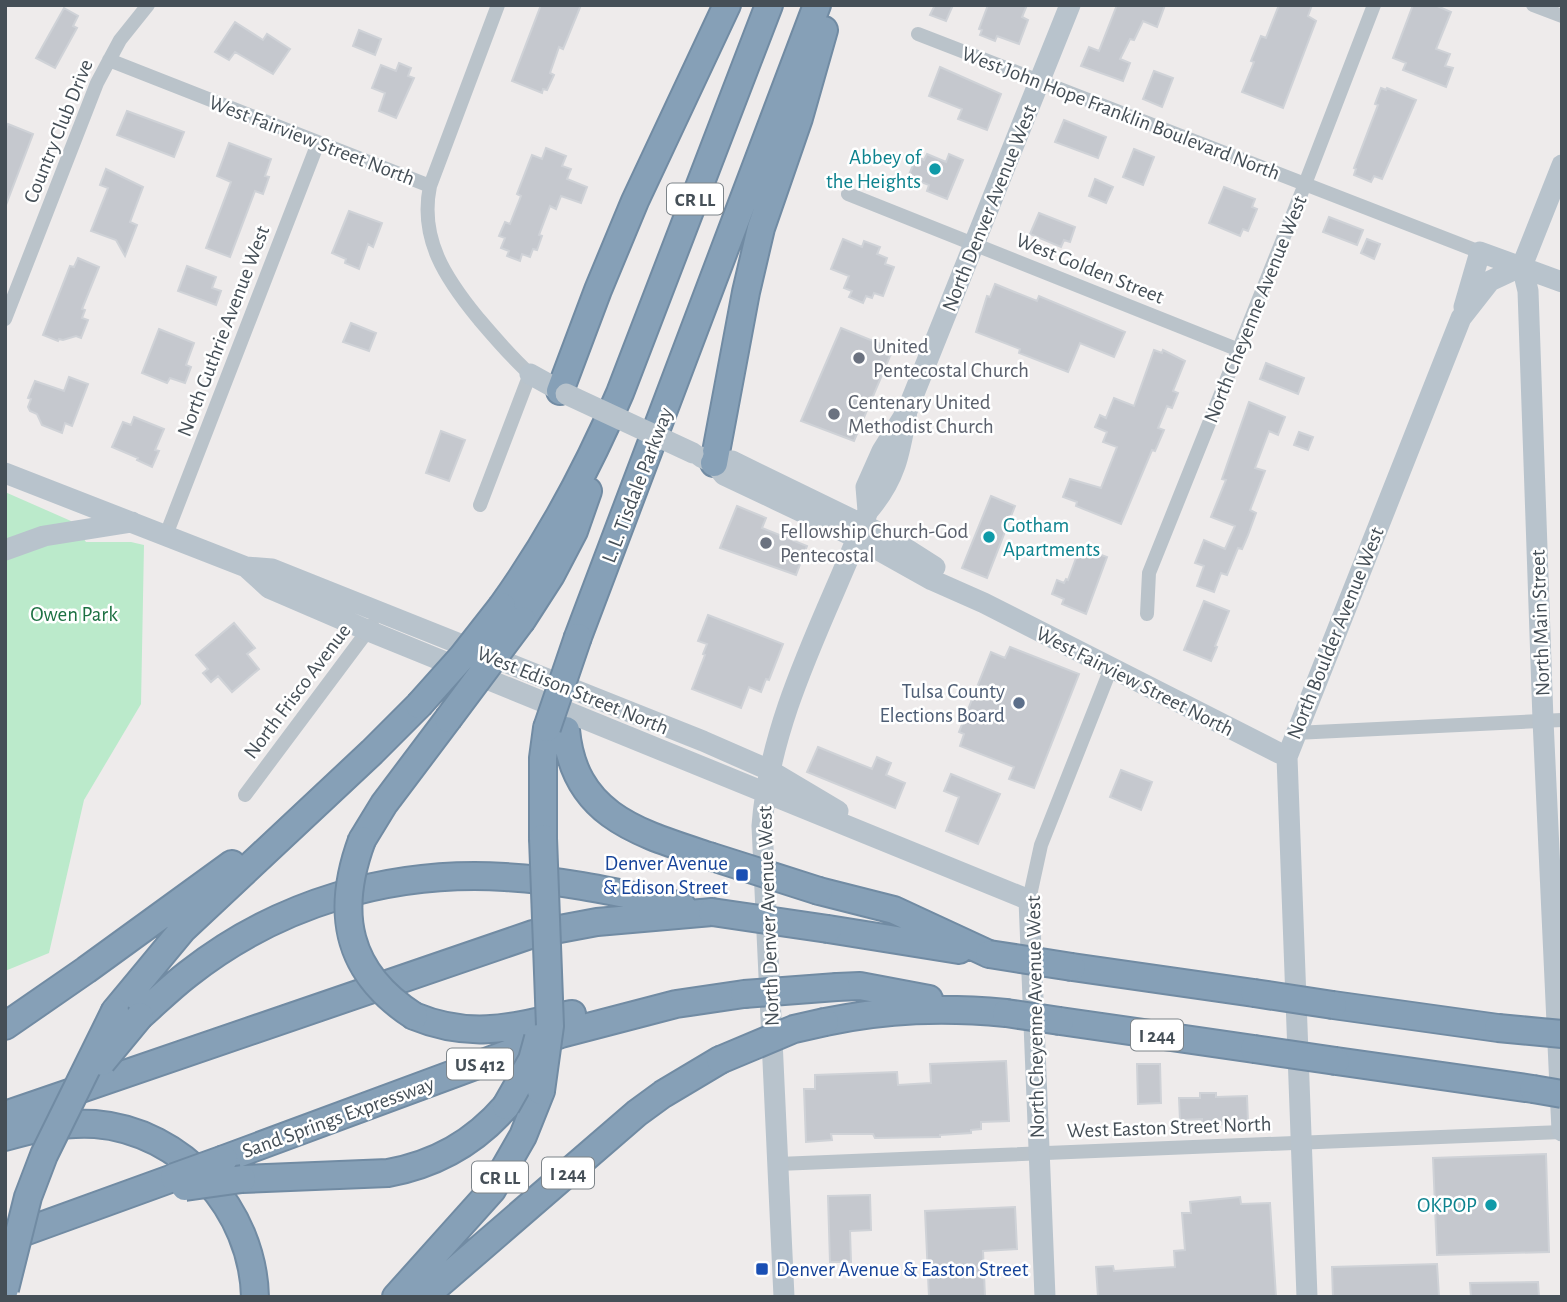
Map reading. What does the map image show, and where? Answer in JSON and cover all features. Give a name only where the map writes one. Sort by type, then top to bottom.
[{"type":"highway","points":[[563,392],[598,290],[635,201],[727,5]]},
{"type":"highway","name":"CR LL","points":[[512,613],[551,575],[575,531],[620,393],[769,5]]},
{"type":"highway","name":"L. L. Tisdale Parkway","points":[[547,981],[543,758],[547,728],[817,5]]},
{"type":"highway","points":[[703,458],[761,228],[799,118],[831,5]]},
{"type":"highway","points":[[5,1289],[28,1197],[44,1155],[127,1014],[183,929],[372,752],[462,657],[512,613]]},
{"type":"highway","points":[[512,613],[448,719],[384,804],[362,840],[349,879],[347,902],[348,923],[364,968],[394,1002],[414,1016],[440,1026],[471,1030],[490,1030],[661,996],[744,994]]},
{"type":"highway","points":[[579,637],[566,705],[567,743],[577,773],[599,804],[616,819],[648,836],[709,856],[819,891],[894,910],[989,954]]},
{"type":"highway","points":[[5,1026],[318,802]]},
{"type":"highway","points":[[127,1014],[217,953],[264,925],[323,901],[387,883],[444,876],[508,877],[590,887],[712,912],[1072,967],[1333,1005],[1562,1034]]},
{"type":"highway","points":[[5,1115],[533,934],[597,922],[712,912]]},
{"type":"highway","points":[[179,1182],[388,1173],[435,1160],[464,1146],[485,1129],[506,1106],[532,1060],[547,981]]},
{"type":"highway","name":"CR LL","points":[[396,1297],[492,1189],[523,1136],[541,1091],[550,1026],[547,981]]},
{"type":"highway","name":"Sand Springs Expressway","points":[[5,1239],[128,1195],[179,1182],[224,1159],[561,1034],[676,1004],[744,994],[860,986],[1006,1013]]},
{"type":"highway","name":"I 244","points":[[424,1297],[637,1113],[671,1088],[720,1060],[794,1029],[858,1015],[920,1008],[1006,1013],[1562,1094]]},
{"type":"highway","points":[[1533,1089],[1562,1088]]},
{"type":"highway","points":[[5,1138],[35,1128],[75,1123],[98,1124],[125,1130],[173,1151],[206,1177],[231,1212],[244,1237],[252,1263],[255,1297]]},
{"type":"street","name":"Country Club Drive","points":[[5,319],[97,83],[120,40],[148,5]]},
{"type":"street","points":[[430,186],[498,5]]},
{"type":"street","name":"North Denver Avenue West","points":[[784,1297],[762,827],[764,792],[774,748],[790,704],[863,525],[883,493],[898,458],[907,411],[1070,5]]},
{"type":"street","name":"North Cheyenne Avenue West","points":[[1147,614],[1149,573],[1374,5]]},
{"type":"street","points":[[1534,5],[1562,16]]},
{"type":"street","name":"West John Hope Franklin Boulevard North","points":[[918,34],[1562,282]]},
{"type":"street","name":"West Fairview Street North","points":[[109,60],[430,186],[427,215],[435,255],[443,271],[455,290],[496,339],[530,374],[703,458],[724,475],[863,525],[888,537],[939,569],[984,603],[1287,757]]},
{"type":"street","name":"North Guthrie Avenue West","points":[[166,535],[318,143]]},
{"type":"street","points":[[1522,266],[1562,165]]},
{"type":"street","name":"West Golden Street","points":[[848,194],[1239,350]]},
{"type":"street","points":[[1461,318],[1479,252]]},
{"type":"street","name":"North Boulder Avenue West","points":[[1307,1297],[1287,757],[1461,318],[1490,281],[1522,266]]},
{"type":"street","name":"North Main Street","points":[[1522,266],[1528,291],[1552,720],[1562,1132]]},
{"type":"street","points":[[480,505],[530,374]]},
{"type":"street","name":"West Edison Street North","points":[[5,473],[246,567],[272,569],[769,770],[887,842]]},
{"type":"street","points":[[5,550],[44,536],[133,522]]},
{"type":"street","name":"West Edison Street North","points":[[246,567],[270,588],[369,631],[1029,900]]},
{"type":"street","name":"North Frisco Avenue","points":[[245,795],[369,631],[380,612]]},
{"type":"street","name":"North Cheyenne Avenue West","points":[[1045,1297],[1029,900],[1045,836],[1111,668]]},
{"type":"street","points":[[1295,733],[1552,720]]},
{"type":"street","name":"West Easton Street North","points":[[778,1164],[1562,1132]]},
{"type":"green space","name":"Owen Park","points":[[5,492],[71,521],[86,542],[131,542],[144,545],[141,704],[84,800],[49,953],[5,971]]},
{"type":"building","points":[[541,5],[581,5],[563,49],[559,47],[550,73],[554,75],[547,90],[543,89],[542,93],[512,81]]},
{"type":"building","points":[[935,5],[953,5],[946,21],[930,15]]},
{"type":"building","points":[[988,5],[1027,5],[1022,17],[1028,20],[1019,44],[997,36],[995,41],[980,35],[982,30],[979,29]]},
{"type":"building","points":[[1117,5],[1165,5],[1157,27],[1143,21],[1134,40],[1130,39],[1120,59],[1130,63],[1123,81],[1081,66],[1089,47],[1099,51]]},
{"type":"building","points":[[1279,5],[1312,5],[1308,16],[1316,21],[1283,108],[1242,92],[1261,36],[1266,38]]},
{"type":"building","points":[[1413,5],[1435,5],[1451,12],[1436,49],[1450,54],[1445,66],[1453,68],[1446,87],[1403,70],[1406,63],[1393,58]]},
{"type":"building","points":[[64,8],[78,16],[73,26],[77,28],[55,68],[36,58]]},
{"type":"building","points":[[235,22],[263,40],[267,34],[290,49],[273,74],[235,52],[229,60],[215,52]]},
{"type":"building","points":[[359,30],[381,39],[375,55],[353,46]]},
{"type":"building","points":[[399,63],[411,68],[408,76],[414,78],[396,118],[379,111],[385,93],[372,88],[381,65],[396,71]]},
{"type":"building","points":[[940,67],[1001,94],[987,130],[958,119],[962,109],[929,96]]},
{"type":"building","points":[[1154,71],[1173,78],[1162,107],[1143,99]]},
{"type":"building","points":[[1381,88],[1416,100],[1382,179],[1374,176],[1371,182],[1354,175],[1354,168],[1378,105],[1375,104]]},
{"type":"building","points":[[127,111],[184,132],[174,157],[117,135]]},
{"type":"building","points":[[1064,120],[1106,137],[1098,158],[1055,142]]},
{"type":"building","points":[[8,124],[33,134],[6,205],[5,132]]},
{"type":"building","points":[[229,143],[271,159],[263,194],[255,191],[230,257],[206,248],[231,182],[217,176]]},
{"type":"building","points":[[546,148],[566,156],[562,166],[571,169],[567,179],[587,187],[581,203],[561,196],[556,209],[550,206],[539,235],[542,236],[537,250],[533,249],[530,257],[522,254],[520,261],[507,256],[509,251],[501,248],[505,238],[499,236],[505,222],[510,224],[521,196],[517,194],[532,155],[542,159]]},
{"type":"building","points":[[1134,149],[1154,157],[1143,185],[1123,177]]},
{"type":"building","name":"Abbey of the Heights","points":[[927,154],[946,162],[949,154],[963,160],[947,199],[927,191],[929,185],[908,177],[917,156],[924,160]]},
{"type":"building","points":[[106,169],[143,187],[130,222],[137,225],[125,256],[116,240],[91,231],[108,188],[100,185]]},
{"type":"building","points":[[1095,179],[1113,187],[1106,203],[1089,196]]},
{"type":"building","points":[[1224,187],[1255,199],[1252,207],[1257,209],[1248,231],[1243,229],[1240,236],[1209,223]]},
{"type":"building","points":[[349,211],[382,223],[373,247],[368,244],[359,269],[332,253]]},
{"type":"building","points":[[1039,213],[1075,227],[1070,242],[1064,240],[1061,247],[1030,234]]},
{"type":"building","points":[[1329,217],[1363,230],[1357,245],[1323,232]]},
{"type":"building","points":[[843,239],[862,247],[864,241],[880,247],[877,254],[887,258],[885,264],[894,267],[883,296],[874,293],[872,298],[866,296],[863,303],[849,297],[852,291],[844,288],[849,276],[831,269]]},
{"type":"building","points":[[1367,239],[1380,244],[1374,259],[1361,253]]},
{"type":"building","points":[[78,258],[99,267],[82,309],[85,310],[82,318],[88,320],[81,338],[76,336],[58,341],[43,335],[70,266],[74,267]]},
{"type":"building","points":[[187,266],[216,277],[212,288],[221,291],[216,305],[178,291]]},
{"type":"building","points":[[995,284],[1037,301],[1039,296],[1125,332],[1114,357],[1080,343],[1068,372],[1019,353],[1020,349],[976,332],[987,296],[990,297]]},
{"type":"building","points":[[351,323],[376,333],[369,351],[343,342]]},
{"type":"building","points":[[841,328],[893,349],[854,441],[801,421]]},
{"type":"building","points":[[159,329],[194,343],[186,365],[191,367],[185,383],[170,378],[167,383],[142,373]]},
{"type":"building","points":[[1154,350],[1162,353],[1163,350],[1185,361],[1173,391],[1178,393],[1172,408],[1167,406],[1158,428],[1164,430],[1155,451],[1152,450],[1121,524],[1076,506],[1077,502],[1063,497],[1070,479],[1101,488],[1117,447],[1103,442],[1107,432],[1095,427],[1100,415],[1106,418],[1114,398],[1134,406]]},
{"type":"building","points":[[1266,363],[1304,378],[1298,394],[1260,379]]},
{"type":"building","points":[[69,377],[88,384],[72,426],[65,423],[62,433],[42,425],[37,414],[30,411],[28,407],[31,399],[28,398],[35,381],[64,391]]},
{"type":"building","points":[[1249,402],[1285,417],[1278,435],[1269,431],[1255,468],[1265,471],[1250,510],[1256,513],[1248,535],[1242,549],[1238,548],[1227,575],[1221,573],[1214,592],[1197,586],[1204,566],[1195,563],[1204,540],[1225,549],[1235,526],[1211,517],[1226,480],[1222,479]]},
{"type":"building","points":[[134,417],[164,429],[155,450],[159,451],[152,467],[112,447],[123,422],[131,425]]},
{"type":"building","points":[[441,431],[465,440],[449,481],[426,473]]},
{"type":"building","points":[[1299,432],[1313,437],[1308,450],[1294,445]]},
{"type":"building","name":"Gotham Apartments","points":[[991,496],[1015,506],[987,578],[962,568]]},
{"type":"building","name":"Fellowship Church-God Pentecostal","points":[[737,506],[766,518],[762,528],[807,546],[796,575],[720,548]]},
{"type":"building","points":[[1080,547],[1107,557],[1086,614],[1062,604],[1064,599],[1052,594],[1057,580],[1064,583],[1068,580]]},
{"type":"building","points":[[1204,601],[1229,611],[1211,661],[1184,650]]},
{"type":"building","points":[[708,615],[783,644],[769,680],[766,679],[761,692],[749,687],[741,708],[692,689],[705,655],[703,654],[707,644],[698,641]]},
{"type":"building","points":[[234,623],[255,648],[247,654],[259,669],[232,692],[218,676],[211,682],[203,673],[208,669],[196,655]]},
{"type":"building","name":"Tulsa County Elections Board","points":[[1010,647],[1079,674],[1034,788],[1009,779],[1014,767],[960,746],[964,734],[959,732],[991,652],[1005,658]]},
{"type":"building","points":[[818,747],[872,769],[877,757],[891,763],[886,775],[905,783],[895,808],[807,772]]},
{"type":"building","points":[[1121,770],[1152,782],[1141,810],[1110,797]]},
{"type":"building","points":[[951,774],[1000,794],[978,844],[946,831],[959,797],[944,791]]},
{"type":"building","points":[[1006,1061],[1009,1121],[981,1122],[981,1129],[971,1130],[971,1133],[940,1137],[875,1138],[873,1134],[831,1134],[832,1140],[806,1142],[804,1089],[815,1089],[815,1075],[897,1072],[898,1085],[931,1083],[930,1064]]},
{"type":"building","points":[[1137,1064],[1160,1064],[1161,1103],[1138,1104]]},
{"type":"building","points":[[1200,1093],[1216,1093],[1216,1097],[1247,1096],[1248,1123],[1202,1125],[1202,1119],[1180,1120],[1179,1098],[1200,1098]]},
{"type":"building","name":"OKPOP","points":[[1546,1154],[1549,1252],[1437,1255],[1433,1158]]},
{"type":"building","points":[[870,1195],[871,1230],[850,1231],[851,1262],[830,1262],[828,1196]]},
{"type":"building","points":[[1240,1197],[1241,1204],[1270,1203],[1276,1297],[1098,1297],[1096,1267],[1113,1266],[1114,1271],[1175,1267],[1174,1251],[1185,1250],[1182,1213],[1191,1213],[1190,1202]]},
{"type":"building","points":[[1015,1207],[1017,1249],[983,1251],[985,1297],[929,1297],[925,1211]]},
{"type":"building","points":[[1437,1264],[1439,1297],[1333,1297],[1332,1267]]},
{"type":"building","points":[[1538,1282],[1539,1297],[1471,1297],[1470,1283]]},
{"type":"place","name":"Abbey of the Heights","points":[[935,169]]},
{"type":"place","name":"United Pentecostal Church","points":[[859,358]]},
{"type":"place","name":"Centenary United Methodist Church","points":[[834,414]]},
{"type":"place","name":"Gotham Apartments","points":[[989,537]]},
{"type":"place","name":"Fellowship Church-God Pentecostal","points":[[766,543]]},
{"type":"place","name":"Tulsa County Elections Board","points":[[1019,703]]},
{"type":"place","name":"Denver Avenue & Edison Street","points":[[742,875]]},
{"type":"place","name":"OKPOP","points":[[1491,1205]]},
{"type":"place","name":"Denver Avenue & Easton Street","points":[[762,1269]]}]
